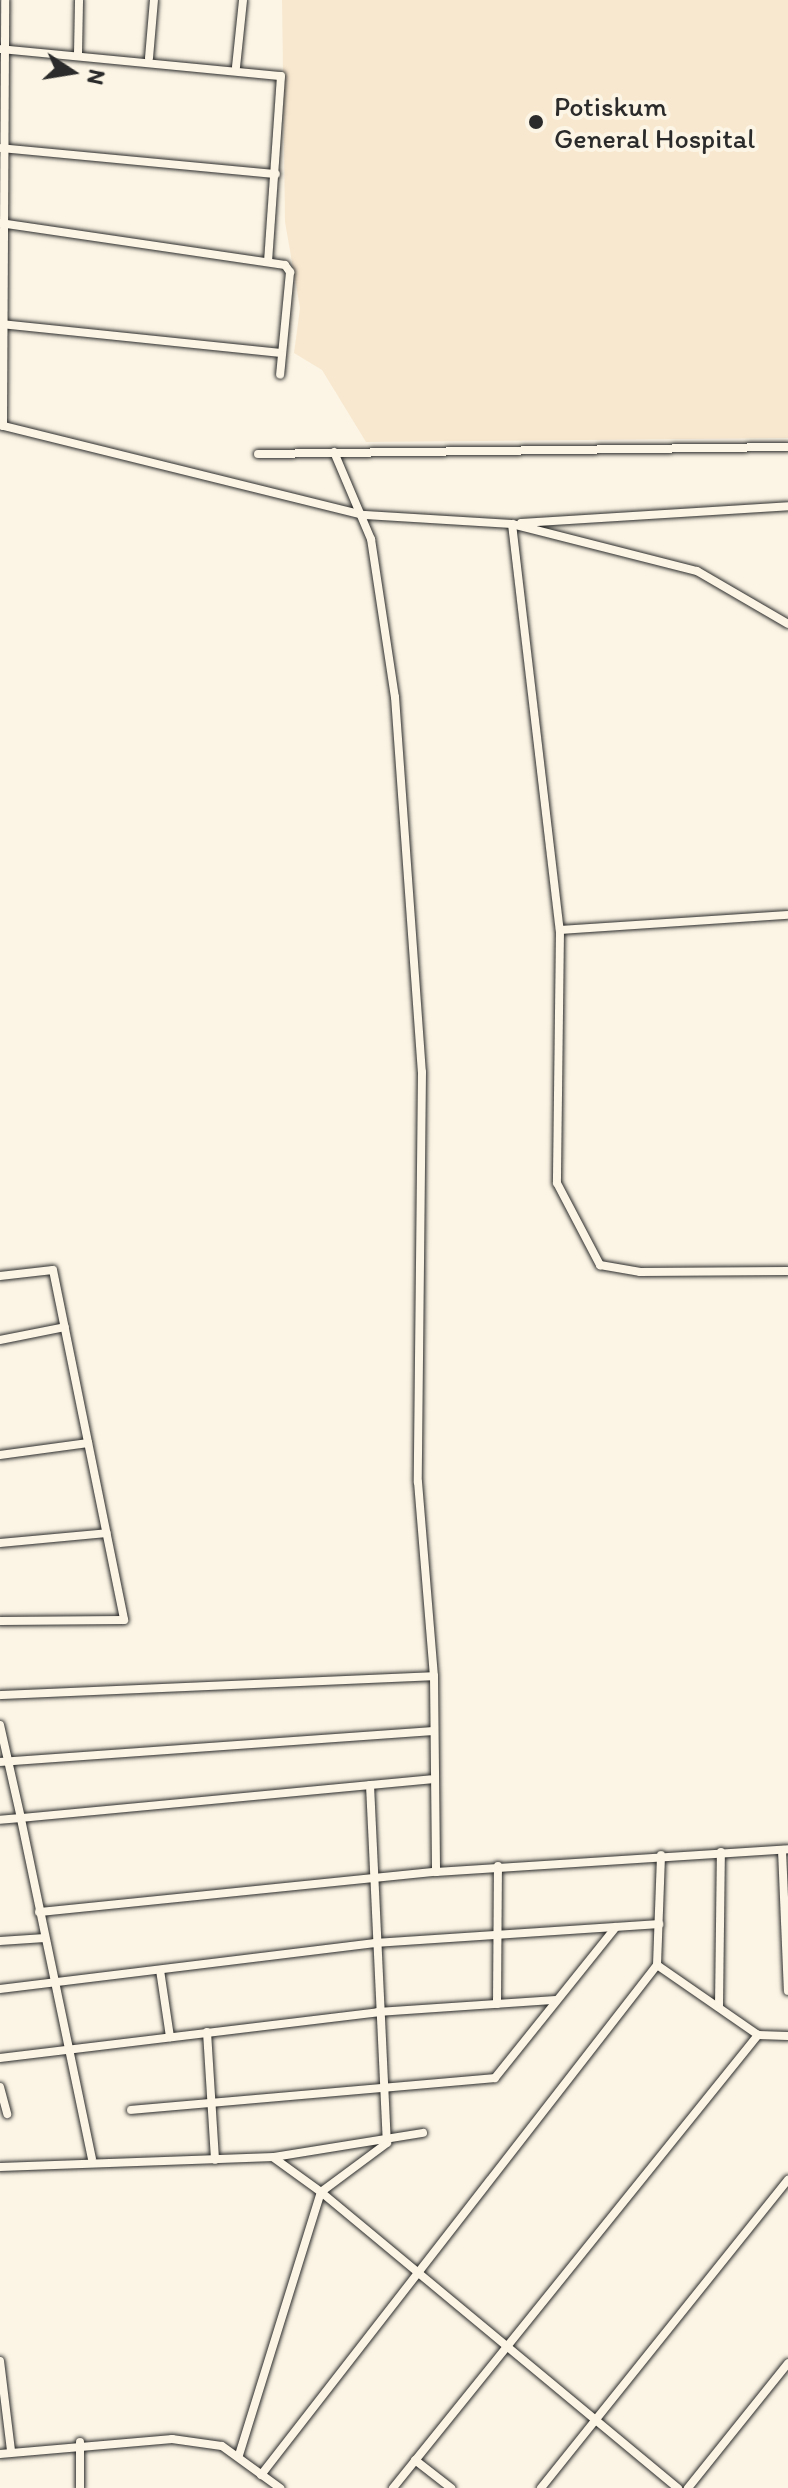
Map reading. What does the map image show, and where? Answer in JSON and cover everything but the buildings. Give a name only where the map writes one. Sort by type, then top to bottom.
[{"type":"street","points":[[5,0],[1,426],[365,515],[512,524],[788,506]]},
{"type":"street","points":[[78,54],[79,0]]},
{"type":"street","points":[[149,58],[154,0]]},
{"type":"street","points":[[236,67],[243,0]]},
{"type":"street","points":[[4,49],[149,58],[236,67],[281,76],[268,261]]},
{"type":"street","points":[[4,148],[276,174]]},
{"type":"street","points":[[4,223],[268,261],[290,272],[280,375]]},
{"type":"street","points":[[2,324],[280,353]]},
{"type":"street","points":[[258,454],[788,447]]},
{"type":"street","points":[[334,452],[365,515],[395,697],[422,1072],[418,1482],[434,1676],[430,1779],[436,1872]]},
{"type":"street","points":[[512,524],[697,571],[788,624]]},
{"type":"street","points":[[512,524],[560,930],[552,1152],[557,1183],[587,1252],[618,1271],[788,1271]]},
{"type":"street","points":[[560,930],[788,915]]},
{"type":"street","points":[[0,1276],[53,1270],[124,1620],[0,1621]]},
{"type":"street","points":[[0,1340],[65,1327]]},
{"type":"street","points":[[0,1455],[88,1443]]},
{"type":"street","points":[[0,1543],[107,1533]]},
{"type":"street","points":[[0,1695],[434,1676]]},
{"type":"street","points":[[0,1725],[4,1762],[21,1818],[92,2159]]},
{"type":"street","points":[[4,1762],[433,1731]]},
{"type":"street","points":[[0,1820],[430,1779]]},
{"type":"street","points":[[370,1785],[378,2012],[387,2143]]},
{"type":"street","points":[[39,1912],[498,1866],[785,1850],[788,1991]]},
{"type":"street","points":[[719,2007],[721,1852]]},
{"type":"street","points":[[261,2475],[657,1965],[661,1855]]},
{"type":"street","points":[[497,2004],[498,1866]]},
{"type":"street","points":[[0,1989],[375,1943],[659,1924]]},
{"type":"street","points":[[131,2110],[211,2099],[495,2078],[616,1927]]},
{"type":"street","points":[[0,1941],[45,1938]]},
{"type":"street","points":[[657,1965],[758,2035],[788,2036]]},
{"type":"street","points":[[160,1970],[170,2037]]},
{"type":"street","points":[[0,2058],[378,2012],[556,2000]]},
{"type":"street","points":[[207,2032],[215,2160]]},
{"type":"street","points":[[393,2488],[758,2035]]},
{"type":"street","points":[[0,2087],[7,2114]]},
{"type":"street","points":[[0,2167],[92,2159],[274,2157],[387,2143],[423,2133]]},
{"type":"street","points":[[239,2455],[321,2192],[387,2143]]},
{"type":"street","points":[[274,2157],[420,2273],[505,2348],[678,2488]]},
{"type":"street","points":[[541,2488],[788,2180]]},
{"type":"street","points":[[0,2361],[11,2451]]},
{"type":"street","points":[[688,2488],[788,2363]]},
{"type":"street","points":[[0,2454],[80,2442],[172,2439],[239,2455],[280,2488]]},
{"type":"street","points":[[80,2442],[80,2488]]},
{"type":"street","points":[[415,2460],[451,2488]]},
{"type":"shaded area","name":"Potiskum General Hospital","points":[[282,0],[788,0],[788,438],[366,442],[322,370],[294,353],[300,308],[285,222]]},
{"type":"place","name":"Potiskum General Hospital","points":[[536,122]]}]
